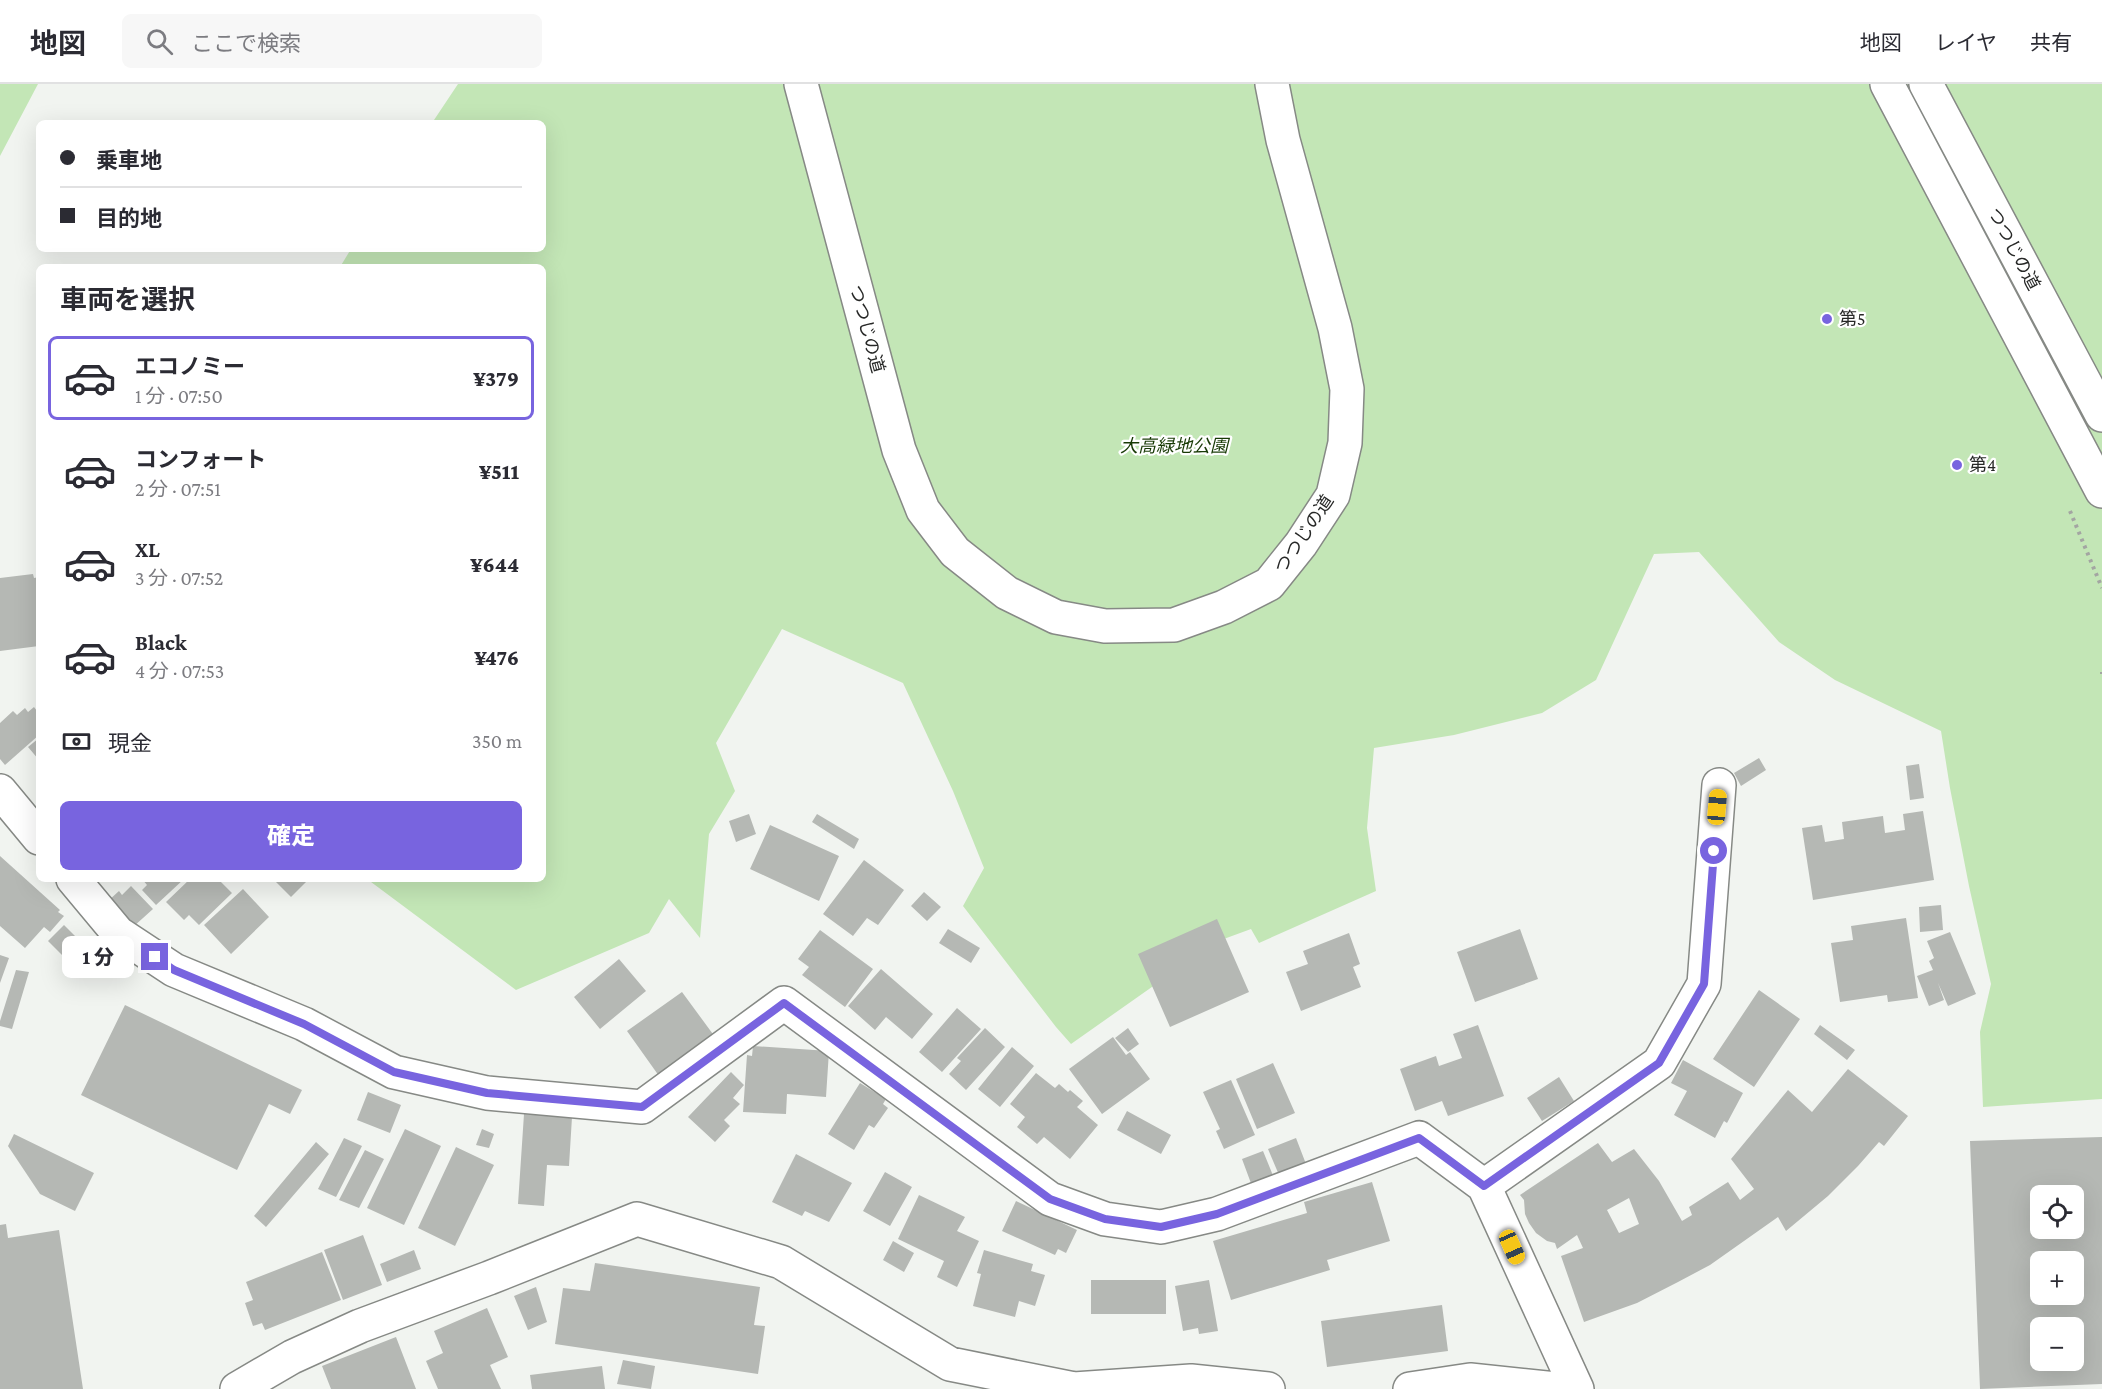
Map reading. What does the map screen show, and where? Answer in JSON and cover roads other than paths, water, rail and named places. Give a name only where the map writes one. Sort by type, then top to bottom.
[{"type":"street","name":"つつじの道","points":[[801,84],[899,450],[923,510],[955,552],[1007,593],[1056,617],[1105,626],[1174,625],[1224,607],[1269,584],[1301,544],[1333,495],[1345,443],[1347,389],[1335,328],[1284,140],[1272,84]]},
{"type":"street","name":"つつじの道","points":[[1926,84],[2102,415]]},
{"type":"street","points":[[1891,92],[2102,491]]},
{"type":"street","points":[[1484,1186],[1659,1063],[1704,984],[1719,785]]},
{"type":"street","points":[[0,791],[36,834]]},
{"type":"street","points":[[76,882],[118,933],[174,970],[304,1024],[394,1072],[487,1093],[642,1107],[784,1003],[1050,1199],[1105,1219],[1161,1227],[1217,1214],[1419,1138],[1484,1186],[1577,1389]]},
{"type":"street","points":[[237,1389],[292,1357],[360,1326],[637,1219],[781,1262],[950,1364],[1074,1389],[1191,1382],[1268,1389]]},
{"type":"street","points":[[1410,1389],[1470,1380],[1556,1389]]},
{"type":"place","name":"第5","points":[[1827,319]]},
{"type":"place","name":"第4","points":[[1957,465]]},
{"type":"park label","name":"大高緑地公園","points":[[1174,446]]}]
